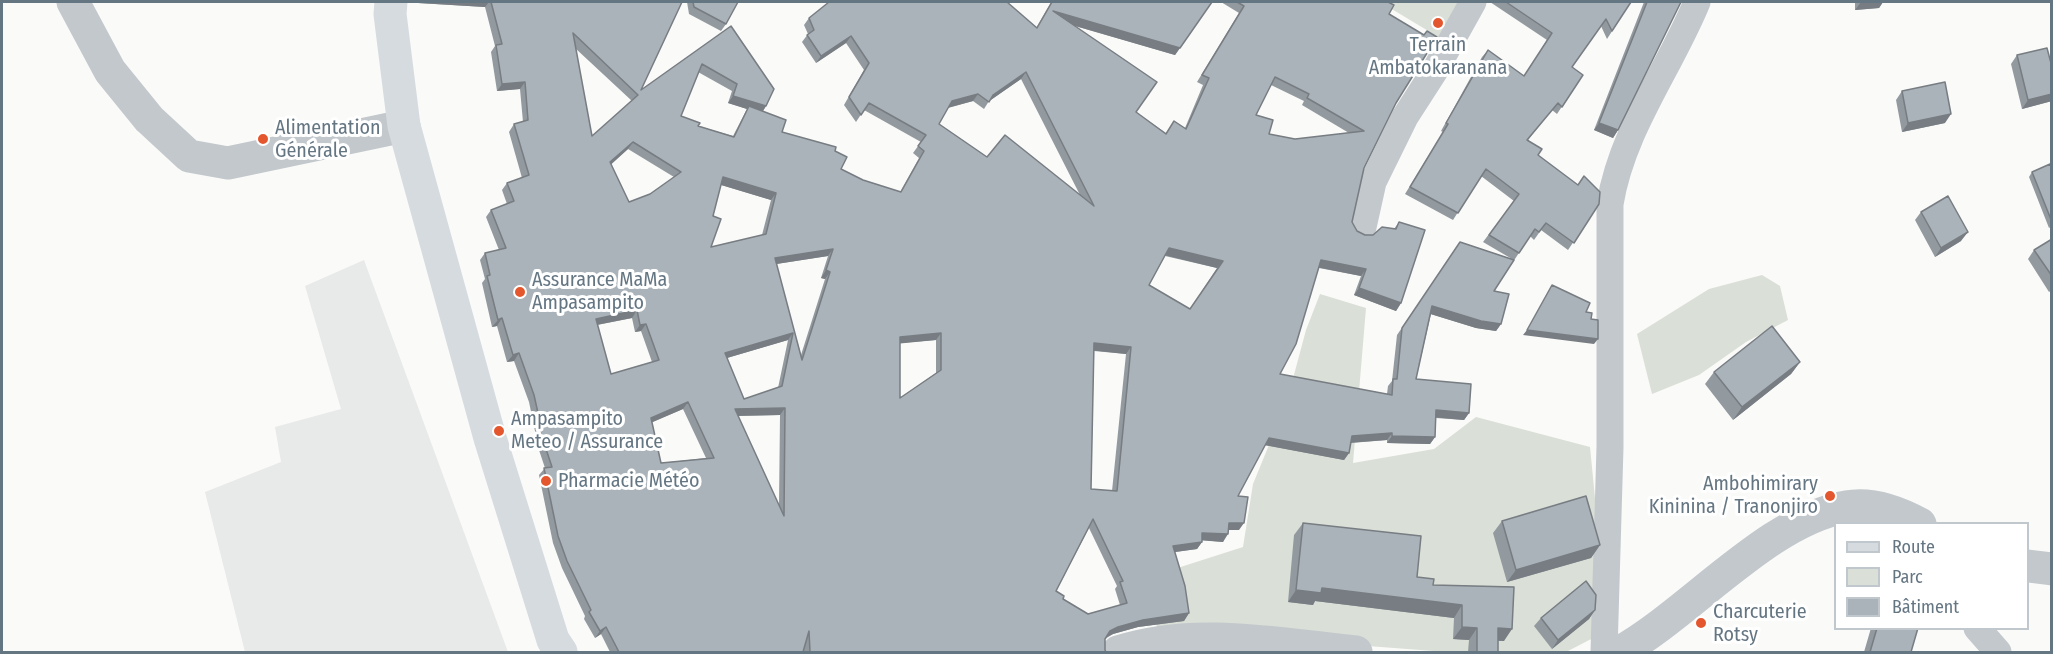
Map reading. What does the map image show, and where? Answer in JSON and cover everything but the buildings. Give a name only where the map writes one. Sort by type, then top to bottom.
[{"type":"main road","points":[[391,2],[390,14],[404,126],[490,438],[553,640],[561,652]]},
{"type":"street","points":[[73,2],[110,71],[149,119],[189,156],[228,163],[404,126]]},
{"type":"street","points":[[1363,228],[1373,182],[1405,117],[1434,72],[1473,2]]},
{"type":"street","points":[[1604,652],[1610,447],[1610,204],[1614,176],[1644,106],[1684,33],[1697,2]]},
{"type":"street","points":[[1847,506],[1873,522]]},
{"type":"street","points":[[1620,652],[1652,633],[1778,535],[1828,511],[1847,506],[1871,506],[1901,514],[1916,522]]},
{"type":"street","points":[[2029,566],[2052,569]]},
{"type":"street","points":[[1979,630],[1998,652]]},
{"type":"street","points":[[1118,652],[1144,644],[1224,639],[1356,652]]},
{"type":"shaded area","points":[[364,260],[508,652],[245,652],[205,492],[281,462],[275,427],[341,409],[305,286]]},
{"type":"green space","name":"Terrain Ambatokaranana","points":[[1380,2],[1473,2],[1450,44]]},
{"type":"green space","points":[[1762,275],[1780,286],[1788,320],[1746,342],[1699,375],[1652,394],[1637,334],[1709,289]]},
{"type":"green space","points":[[1320,294],[1366,308],[1353,463],[1434,449],[1476,417],[1590,447],[1603,580],[1599,635],[1566,652],[1447,652],[1156,630],[1165,572],[1243,547],[1253,484],[1287,401],[1306,330]]},
{"type":"place","name":"Terrain Ambatokaranana","points":[[1438,23]]},
{"type":"place","name":"Alimentation Générale","points":[[263,139]]},
{"type":"place","name":"Assurance MaMa Ampasampito","points":[[520,292]]},
{"type":"place","name":"Ampasampito Meteo / Assurance","points":[[499,431]]},
{"type":"place","name":"Pharmacie Météo","points":[[546,481]]},
{"type":"place","name":"Ambohimirary Kininina / Tranonjiro","points":[[1830,496]]},
{"type":"place","name":"Charcuterie Rotsy","points":[[1701,623]]}]
